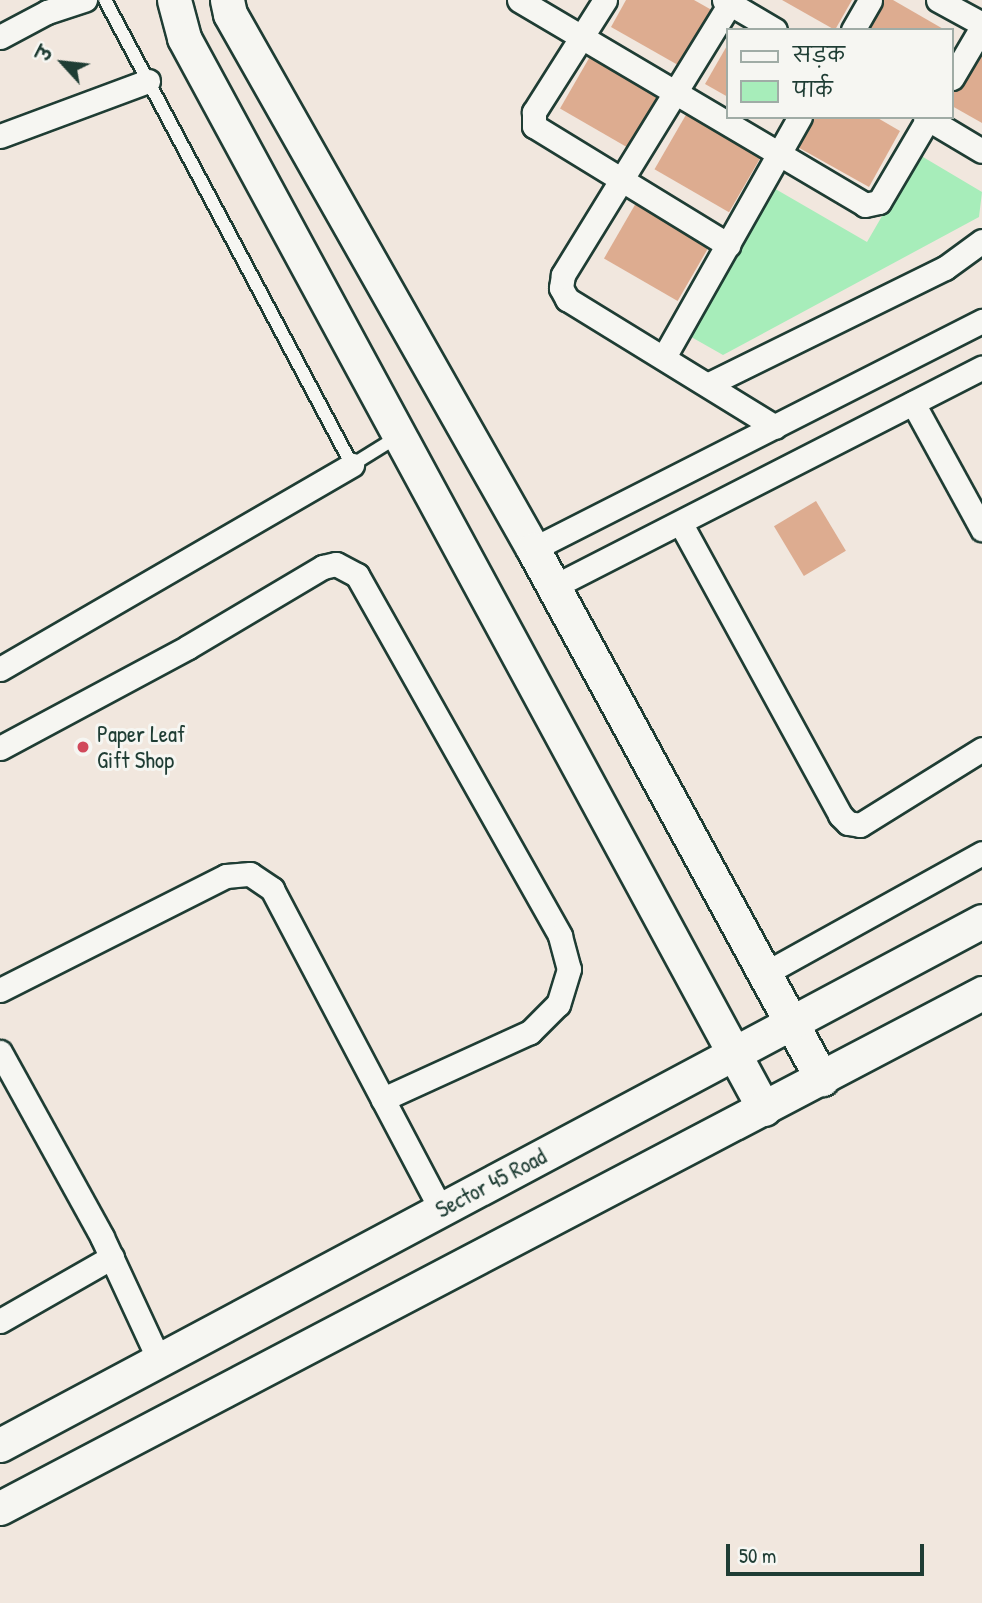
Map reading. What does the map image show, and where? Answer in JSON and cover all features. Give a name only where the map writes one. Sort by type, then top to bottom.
[{"type":"street","points":[[0,37],[47,12],[85,0]]},
{"type":"street","points":[[174,0],[184,38],[397,437],[764,1109]]},
{"type":"street","points":[[227,0],[230,15],[533,549],[822,1079]]},
{"type":"street","points":[[519,0],[872,207],[926,119]]},
{"type":"street","points":[[605,0],[534,112],[534,126],[728,245]]},
{"type":"street","points":[[854,28],[870,0]]},
{"type":"street","points":[[938,0],[982,26],[954,75]]},
{"type":"street","points":[[772,28],[729,1],[623,182],[563,275],[561,288],[567,299],[775,427]]},
{"type":"street","points":[[0,136],[148,81]]},
{"type":"street","points":[[664,357],[799,119]]},
{"type":"street","points":[[929,119],[982,151]]},
{"type":"street","points":[[709,384],[945,268],[982,241]]},
{"type":"street","points":[[533,549],[982,321]]},
{"type":"street","points":[[553,587],[982,368]]},
{"type":"street","points":[[913,403],[979,518]]},
{"type":"street","points":[[0,669],[352,465]]},
{"type":"street","points":[[681,524],[839,815],[848,823],[860,825],[982,749]]},
{"type":"street","points":[[0,748],[188,647],[323,567],[336,564],[358,575],[560,936],[569,969],[558,1004],[530,1032],[383,1099]]},
{"type":"street","points":[[764,974],[982,853]]},
{"type":"street","points":[[0,990],[226,876],[250,874],[272,888],[441,1210]]},
{"type":"street","name":"Sector 45 Road","points":[[0,1445],[982,921]]},
{"type":"street","points":[[0,1508],[982,993]]},
{"type":"street","points":[[0,1052],[112,1257],[159,1360]]},
{"type":"street","points":[[0,1321],[112,1257]]},
{"type":"lane","points":[[105,0],[352,465],[397,437]]},
{"type":"green space","points":[[918,154],[982,192],[979,217],[723,355],[686,334],[772,187],[867,242]]},
{"type":"building","points":[[626,0],[694,0],[717,13],[685,69],[611,27]]},
{"type":"building","points":[[782,0],[852,0],[836,28],[831,28]]},
{"type":"building","points":[[881,0],[893,0],[942,28],[865,28]]},
{"type":"building","points":[[726,47],[726,96],[705,84]]},
{"type":"building","points":[[982,49],[982,123],[954,107],[954,82]]},
{"type":"building","points":[[592,53],[666,96],[634,151],[560,108]]},
{"type":"building","points":[[687,113],[761,156],[729,212],[654,169]]},
{"type":"building","points":[[809,119],[879,119],[900,131],[869,187],[794,145]]},
{"type":"building","points":[[636,203],[710,245],[678,301],[604,258]]},
{"type":"building","points":[[816,501],[846,551],[804,576],[774,526]]},
{"type":"place","name":"Paper Leaf Gift Shop","points":[[83,747]]}]
